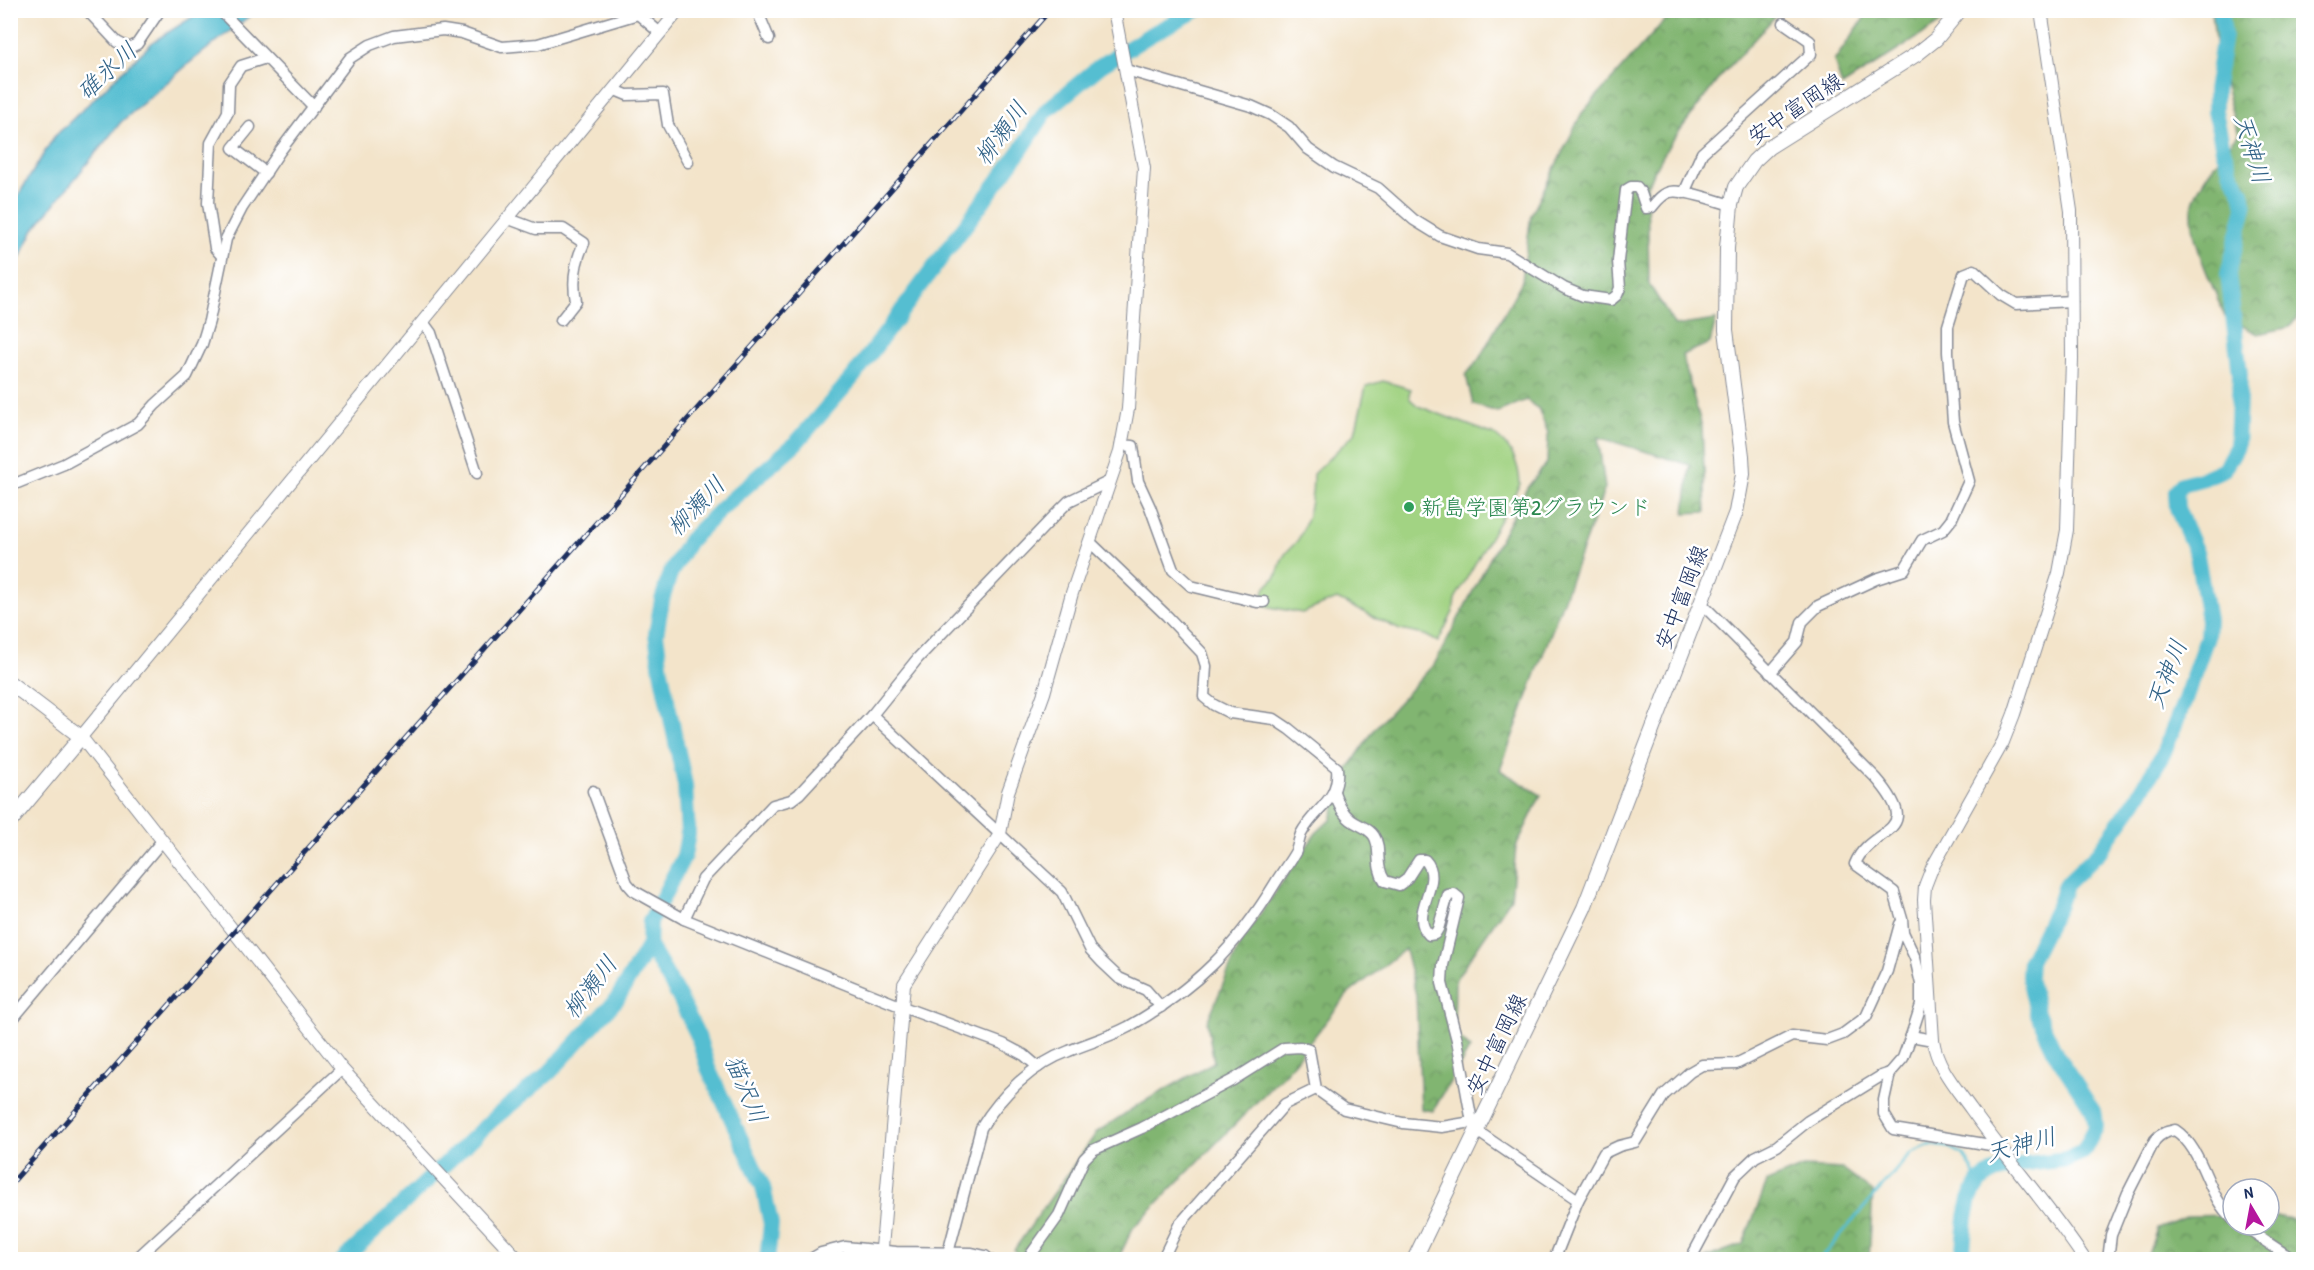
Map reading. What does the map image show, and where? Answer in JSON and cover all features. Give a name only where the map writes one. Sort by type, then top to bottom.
[{"type":"main road","name":"安中富岡線","points":[[1414,1260],[1475,1126],[1584,908],[1736,512],[1743,474],[1726,330],[1727,248],[1731,205],[1736,187],[1746,172],[1769,147],[1917,54],[1936,39],[1960,10]]},
{"type":"main road","points":[[10,683],[81,737],[10,822]]},
{"type":"street","points":[[87,10],[117,42],[129,48],[137,44],[160,10]]},
{"type":"street","points":[[220,10],[314,107]]},
{"type":"street","points":[[519,1260],[342,1069],[81,737],[679,10]]},
{"type":"street","points":[[757,10],[769,39]]},
{"type":"street","points":[[883,1255],[900,1006],[904,984],[1000,834],[1008,792],[1044,693],[1072,593],[1121,445],[1128,409],[1144,168],[1114,10]]},
{"type":"street","points":[[2041,10],[2071,211],[2072,301],[2068,509],[2064,552],[2014,714],[2003,741],[1932,868],[1925,886],[1924,913],[1933,1040],[1946,1074],[1997,1146],[2085,1260]]},
{"type":"street","points":[[10,486],[64,464],[138,424],[187,376],[202,344],[226,239],[242,208],[350,58],[370,45],[394,36],[443,30],[462,33],[502,47],[538,44],[638,12],[660,33]]},
{"type":"street","points":[[1684,193],[1702,153],[1811,54],[1810,41],[1784,23]]},
{"type":"street","points":[[222,256],[215,248],[208,203],[211,143],[228,112],[229,84],[240,66],[264,56]]},
{"type":"street","points":[[1125,67],[1251,106],[1271,115],[1289,127],[1308,149],[1334,167],[1378,188],[1414,220],[1440,236],[1478,249],[1507,252],[1564,288],[1583,296],[1611,300],[1620,288],[1618,261],[1626,190],[1637,187],[1646,208],[1652,207],[1659,198],[1671,192],[1731,205]]},
{"type":"street","points":[[615,90],[627,95],[663,94],[668,125],[688,162]]},
{"type":"street","points":[[250,127],[233,148],[266,173]]},
{"type":"street","points":[[509,219],[536,229],[563,229],[584,243],[577,257],[573,288],[576,301],[561,320]]},
{"type":"street","points":[[1770,673],[1797,642],[1802,622],[1818,606],[1876,579],[1904,570],[1922,540],[1943,530],[1951,520],[1969,481],[1953,422],[1948,352],[1948,326],[1964,274],[1974,270],[2001,295],[2016,304],[2072,301]]},
{"type":"street","points":[[423,322],[431,333],[477,473]]},
{"type":"street","points":[[1121,445],[1132,446],[1138,481],[1173,570],[1191,586],[1264,602]]},
{"type":"street","points":[[680,916],[703,879],[773,805],[791,800],[799,794],[872,715],[918,658],[1060,510],[1069,501],[1110,481]]},
{"type":"street","points":[[948,1253],[981,1128],[991,1111],[1029,1072],[1067,1051],[1126,1027],[1188,988],[1212,966],[1235,941],[1261,905],[1296,851],[1301,834],[1334,792],[1338,782],[1337,768],[1274,719],[1230,713],[1204,697],[1206,666],[1202,653],[1090,542]]},
{"type":"street","points":[[1702,604],[1892,796],[1897,816],[1892,827],[1859,854],[1854,864],[1894,892],[1903,932],[1915,958],[1921,984],[1922,1005],[1903,1058],[1890,1073],[1884,1100],[1884,1114],[1893,1129],[1997,1146]]},
{"type":"street","points":[[872,715],[1062,892],[1090,949],[1119,978],[1146,990],[1161,1006]]},
{"type":"street","points":[[593,791],[627,883],[634,891],[680,916],[900,1006],[1003,1044],[1024,1055],[1038,1067]]},
{"type":"street","points":[[1334,792],[1341,810],[1352,820],[1368,829],[1377,841],[1379,873],[1385,881],[1399,885],[1406,880],[1419,860],[1425,860],[1431,866],[1433,875],[1422,912],[1424,931],[1429,935],[1435,934],[1448,895],[1454,894],[1459,898],[1443,965],[1442,983],[1475,1126]]},
{"type":"street","points":[[10,1022],[162,841]]},
{"type":"street","points":[[1554,1260],[1578,1200],[1604,1153],[1635,1142],[1664,1095],[1690,1072],[1702,1065],[1736,1064],[1792,1036],[1827,1040],[1843,1034],[1866,1017],[1887,971],[1902,920]]},
{"type":"street","points":[[1911,1036],[1933,1040]]},
{"type":"street","points":[[1027,1260],[1059,1215],[1084,1159],[1093,1150],[1142,1128],[1233,1080],[1284,1048],[1300,1047],[1309,1050],[1317,1089],[1344,1109],[1403,1123],[1442,1127],[1475,1126],[1578,1200]]},
{"type":"street","points":[[135,1260],[342,1069]]},
{"type":"street","points":[[1690,1260],[1735,1176],[1755,1157],[1777,1146],[1817,1115],[1881,1076],[1890,1073]]},
{"type":"street","points":[[1164,1258],[1179,1225],[1285,1104],[1317,1089]]},
{"type":"street","points":[[2108,1260],[2111,1235],[2128,1193],[2160,1134],[2175,1130],[2189,1143],[2221,1206]]},
{"type":"street","points":[[2259,1237],[2294,1260]]},
{"type":"street","points":[[809,1260],[821,1252],[845,1247],[883,1255],[972,1253],[985,1256],[990,1260]]},
{"type":"green space","points":[[1673,11],[1780,11],[1720,77],[1669,145],[1647,185],[1649,284],[1675,326],[1716,320],[1710,343],[1682,355],[1702,427],[1706,512],[1685,513],[1690,465],[1598,437],[1605,488],[1500,770],[1541,795],[1516,847],[1511,898],[1455,980],[1454,1032],[1470,1048],[1433,1111],[1421,1109],[1416,995],[1405,949],[1347,995],[1287,1071],[1133,1228],[1118,1259],[1021,1259],[1014,1250],[1097,1132],[1138,1105],[1214,1062],[1207,1022],[1241,942],[1316,833],[1331,819],[1346,772],[1376,727],[1435,663],[1527,488],[1547,463],[1548,433],[1538,408],[1526,400],[1498,412],[1473,405],[1466,375],[1479,359],[1522,281],[1531,215],[1582,113]]},
{"type":"green space","points":[[1869,11],[1952,11],[1939,24],[1842,86],[1834,61]]},
{"type":"green space","points":[[2212,11],[2303,11],[2303,309],[2290,327],[2258,334],[2225,317],[2199,251],[2193,224],[2194,201],[2203,181],[2238,135],[2216,51]]},
{"type":"green space","name":"新島学園第2グラウンド","points":[[1383,381],[1411,389],[1410,399],[1418,406],[1495,435],[1510,451],[1518,469],[1520,484],[1455,599],[1453,612],[1438,642],[1425,635],[1400,630],[1337,599],[1302,613],[1265,606],[1264,589],[1275,578],[1283,558],[1296,543],[1306,522],[1313,474],[1355,433],[1366,386]]},
{"type":"green space","points":[[1803,1167],[1842,1169],[1873,1192],[1869,1259],[1703,1259],[1743,1244],[1767,1182]]},
{"type":"green space","points":[[2221,1215],[2221,1237],[2281,1237],[2281,1217],[2303,1221],[2303,1259],[2150,1260],[2148,1255],[2157,1228],[2189,1216]]},
{"type":"water","points":[[202,11],[256,11],[193,60],[121,122],[34,229],[11,276],[11,207],[54,137],[154,41]]},
{"type":"waterway","name":"柳瀬川","points":[[343,1260],[493,1119],[549,1073],[617,999],[649,945],[650,922],[684,856],[688,834],[685,785],[661,671],[656,634],[662,600],[670,574],[689,541],[724,506],[796,443],[853,377],[1021,150],[1046,111],[1100,66],[1150,35],[1197,10]]},
{"type":"waterway","name":"天神川","points":[[1962,1260],[1966,1217],[1970,1199],[1979,1182],[1994,1172],[2026,1164],[2067,1159],[2083,1152],[2096,1127],[2093,1111],[2056,1054],[2037,1013],[2029,977],[2030,961],[2059,904],[2065,885],[2099,852],[2136,800],[2163,754],[2207,637],[2208,620],[2197,555],[2177,508],[2176,492],[2182,484],[2224,469],[2237,446],[2240,374],[2228,274],[2245,207],[2242,192],[2231,173],[2223,149],[2215,111],[2215,91],[2224,35],[2221,10]]},
{"type":"waterway","name":"猫沢川","points":[[649,945],[698,1036],[708,1068],[763,1187],[771,1224],[767,1260]]},
{"type":"waterway","points":[[1819,1260],[1911,1153],[1929,1145],[1948,1147],[1964,1155],[1979,1182]]},
{"type":"railway","points":[[10,1185],[1050,10]]},
{"type":"place","name":"新島学園第2グラウンド","points":[[1409,507]]},
{"type":"water label","name":"碓氷川","points":[[107,71]]}]
